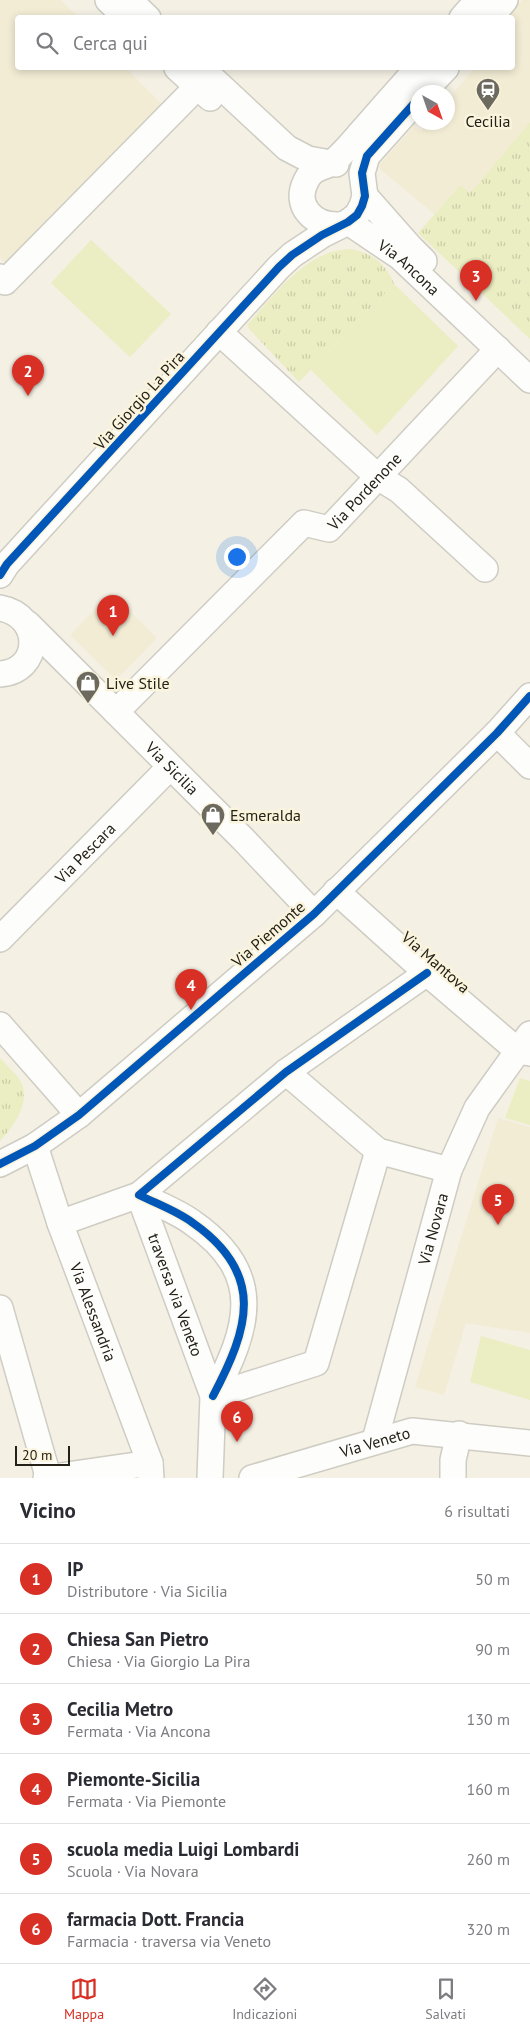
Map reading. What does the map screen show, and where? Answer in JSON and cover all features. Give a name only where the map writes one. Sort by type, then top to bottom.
[{"type":"street","points":[[108,0],[123,15]]},
{"type":"street","points":[[129,0],[145,15]]},
{"type":"street","points":[[465,15],[478,0]]},
{"type":"street","points":[[492,15],[505,0]]},
{"type":"street","points":[[182,70],[199,77],[288,148],[308,159],[341,164],[350,168],[358,176],[364,190]]},
{"type":"street","points":[[292,254],[302,230],[303,188],[306,178],[317,168],[331,163],[416,70]]},
{"type":"street","points":[[430,85],[444,70]]},
{"type":"street","points":[[199,77],[296,180],[303,203],[310,216],[328,226],[343,224]]},
{"type":"street","points":[[0,277],[5,282],[199,77]]},
{"type":"street","points":[[292,254],[357,215],[362,206],[364,190],[362,173],[367,156],[410,108]]},
{"type":"street","name":"Via Ancona","points":[[364,190],[410,247],[530,360]]},
{"type":"street","name":"Via Ancona","points":[[343,224],[400,257],[530,380]]},
{"type":"street","name":"Via Giorgio La Pira","points":[[4,570],[292,254]]},
{"type":"street","points":[[220,332],[378,477],[399,490],[485,569]]},
{"type":"street","name":"Via Pordenone","points":[[116,712],[304,523],[329,529],[498,349]]},
{"type":"street","points":[[4,570],[6,599],[13,614],[32,634],[32,646],[29,656],[9,675]]},
{"type":"street","name":"Via Sicilia","points":[[13,614],[64,659],[243,839],[314,914]]},
{"type":"street","points":[[9,675],[43,657],[64,659]]},
{"type":"street","name":"Via Piemonte","points":[[0,1164],[35,1146],[79,1116],[314,914],[497,733],[530,696]]},
{"type":"street","points":[[497,733],[530,766]]},
{"type":"street","name":"Via Pescara","points":[[0,940],[170,767]]},
{"type":"street","name":"Via Mantova","points":[[336,891],[427,973],[526,1046]]},
{"type":"street","points":[[60,1223],[139,1195],[286,1072],[427,973]]},
{"type":"street","points":[[0,1025],[79,1116]]},
{"type":"street","name":"Via Novara","points":[[374,1440],[449,1170],[477,1108],[526,1046]]},
{"type":"street","points":[[286,1072],[378,1151],[449,1170]]},
{"type":"street","name":"Via Alessandria","points":[[35,1146],[60,1223],[151,1470]]},
{"type":"street","points":[[213,1396],[316,1363],[378,1151]]},
{"type":"street","points":[[139,1195],[185,1218],[208,1234],[235,1264],[242,1279],[245,1296],[239,1336],[227,1370],[213,1396]]},
{"type":"street","name":"traversa via Veneto","points":[[139,1195],[213,1396],[210,1478]]},
{"type":"street","points":[[0,1308],[47,1477],[151,1470]]},
{"type":"street","name":"Via Veneto","points":[[252,1478],[374,1440],[412,1431],[530,1442]]},
{"type":"street","points":[[453,1478],[453,1460],[459,1434]]},
{"type":"shaded area","points":[[0,0],[61,0],[76,15],[15,15],[15,70],[128,70],[163,105],[6,264],[0,258]]},
{"type":"shaded area","points":[[522,0],[530,0],[530,122],[470,194],[460,185],[434,214],[380,169],[380,164],[410,130],[455,130],[455,91],[472,70],[515,70],[515,15],[509,15]]},
{"type":"shaded area","points":[[111,593],[157,638],[116,680],[70,635]]},
{"type":"shaded area","points":[[498,1118],[530,1127],[530,1333],[466,1323],[444,1395],[415,1387]]},
{"type":"green space","points":[[530,122],[530,339],[418,233],[460,185],[470,193]]},
{"type":"green space","points":[[91,240],[171,314],[130,357],[51,283]]},
{"type":"green space","points":[[352,249],[366,253],[378,261],[387,271],[394,284],[299,382],[247,325],[280,288],[306,265],[335,251]]},
{"type":"green space","points":[[394,284],[458,346],[377,435],[311,370]]},
{"type":"green space","points":[[0,1058],[21,1082],[24,1098],[20,1113],[0,1141]]},
{"type":"green space","points":[[520,1078],[530,1081],[530,1125],[505,1118]]},
{"type":"green space","points":[[481,1336],[530,1350],[530,1400],[470,1382]]},
{"type":"cycle path","points":[[0,575],[7,564],[279,267],[292,255],[357,215],[365,196],[362,173],[367,156],[410,108]]},
{"type":"cycle path","points":[[0,1164],[35,1146],[79,1115],[314,914],[497,733],[530,696]]},
{"type":"cycle path","points":[[213,1396],[235,1347],[242,1325],[244,1303],[241,1282],[232,1262],[216,1242],[193,1223],[174,1211],[139,1195],[286,1072],[427,973]]},
{"type":"place","name":"Cecilia","points":[[488,111]]},
{"type":"place","name":"Cecilia Metro","points":[[476,301]]},
{"type":"place","name":"Chiesa San Pietro","points":[[28,396]]},
{"type":"place","name":"IP","points":[[113,636]]},
{"type":"place","name":"Live Stile","points":[[88,704]]},
{"type":"place","name":"Esmeralda","points":[[213,836]]},
{"type":"place","name":"Piemonte-Sicilia","points":[[191,1010]]},
{"type":"place","name":"scuola media Luigi Lombardi","points":[[498,1225]]},
{"type":"place","name":"farmacia Dott. Francia","points":[[237,1442]]}]
